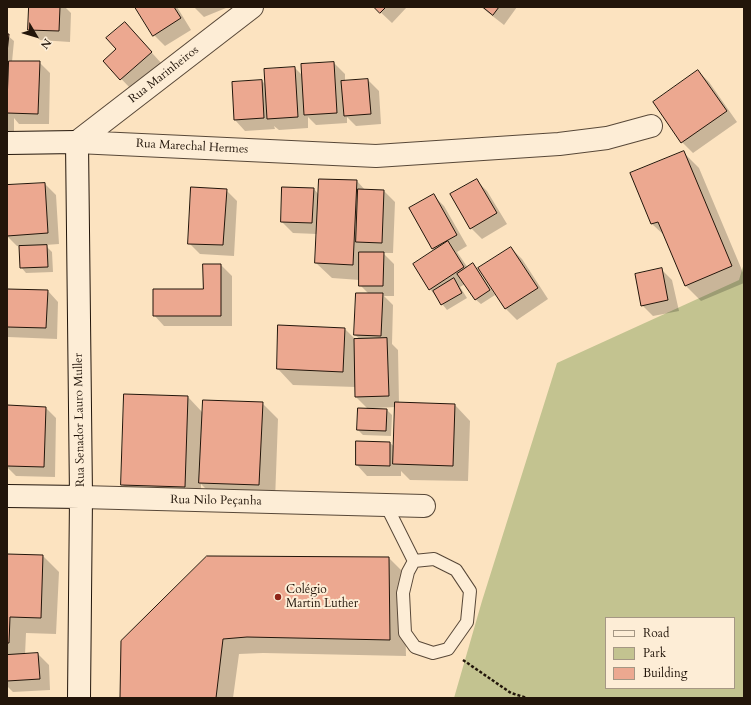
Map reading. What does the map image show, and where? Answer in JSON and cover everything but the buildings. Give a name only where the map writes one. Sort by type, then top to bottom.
[{"type":"street","name":"Rua Marinheiros","points":[[77,142],[252,7]]},
{"type":"street","name":"Rua Marechal Hermes","points":[[7,143],[77,142],[376,156],[558,144],[607,138],[651,126]]},
{"type":"street","name":"Rua Senador Lauro Muller","points":[[77,142],[81,498],[79,698]]},
{"type":"street","name":"Rua Nilo Peçanha","points":[[7,496],[424,506]]},
{"type":"lane","points":[[386,505],[414,561]]},
{"type":"lane","points":[[434,559],[456,570],[470,590],[467,622],[448,649],[433,653],[415,647],[405,633],[403,593],[408,572],[414,561],[434,559]]},
{"type":"path","points":[[448,649],[511,693],[527,698]]},
{"type":"green space","points":[[744,263],[744,698],[454,698],[482,601],[557,363],[739,280]]},
{"type":"place","name":"Colégio Martin Luther","points":[[278,597]]}]
